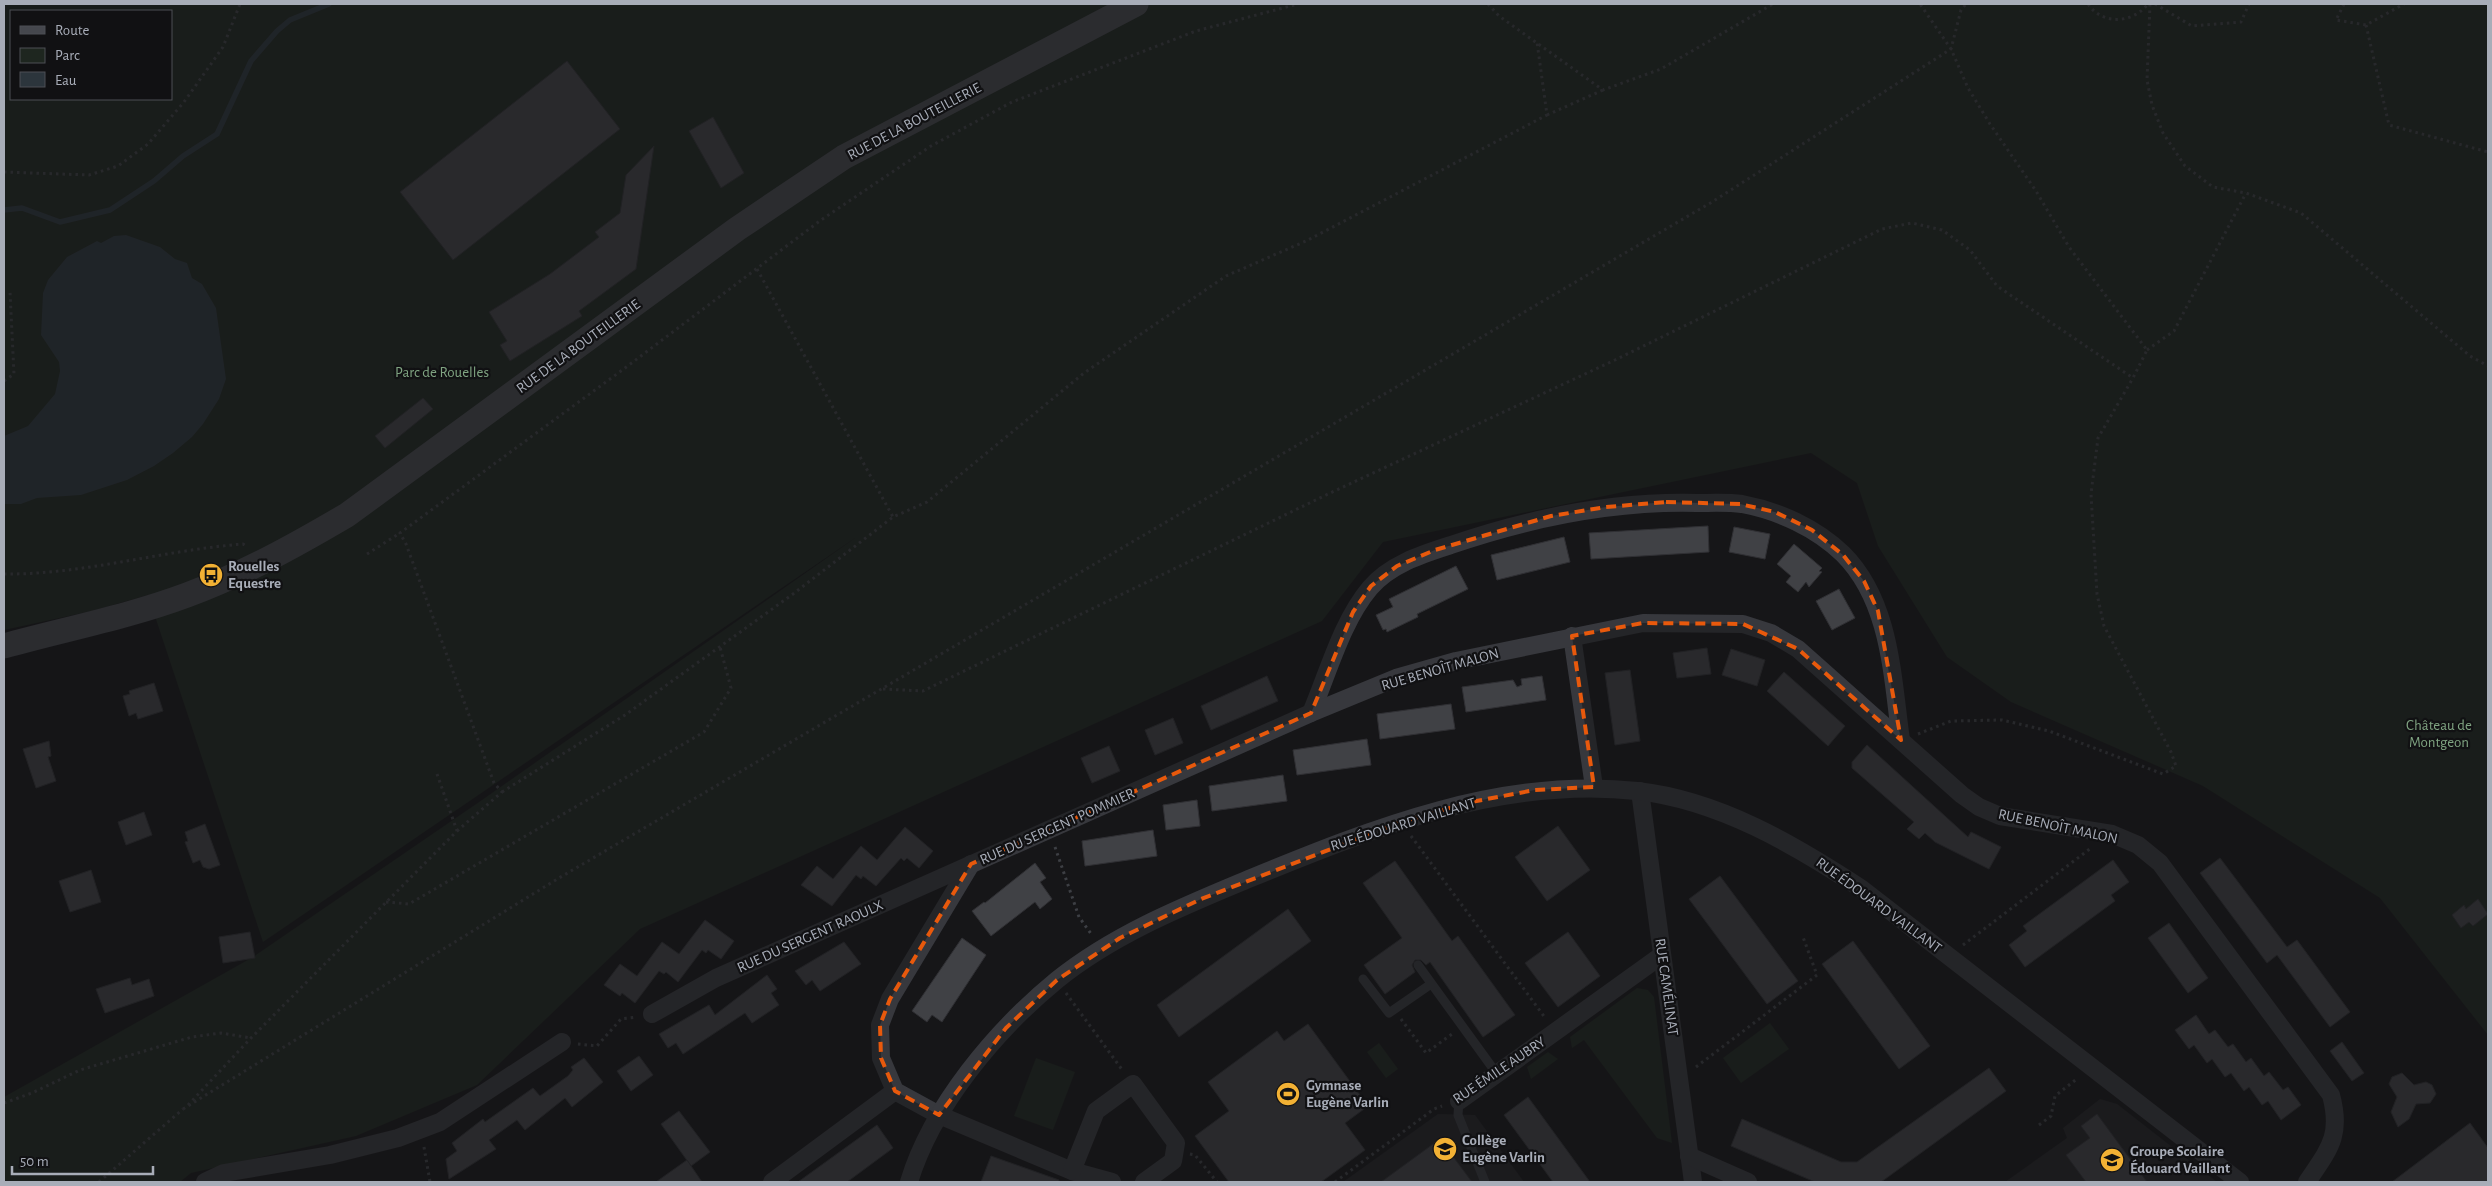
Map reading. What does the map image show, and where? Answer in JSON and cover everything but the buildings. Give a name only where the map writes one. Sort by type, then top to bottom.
[{"type":"street","name":"RUE DE LA BOUTEILLERIE","points":[[4,646],[123,616],[188,595],[259,565],[347,515],[737,229],[844,157],[1136,4]]},
{"type":"street","points":[[1311,714],[1353,612],[1371,586],[1397,566],[1478,536],[1551,516],[1606,507],[1666,502],[1740,504],[1775,512],[1812,530],[1843,555],[1864,581],[1878,611],[1888,651],[1901,740]]},
{"type":"street","name":"RUE BENOÎT MALON","points":[[1311,714],[1396,678],[1456,661],[1643,623],[1743,624],[1771,633],[1798,649],[1962,795],[1979,807],[2000,816],[2102,832],[2138,845],[2160,863],[2331,1095],[2336,1113],[2331,1147],[2307,1182]]},
{"type":"street","points":[[1572,636],[1594,787]]},
{"type":"street","name":"RUE DU SERGENT POMMIER","points":[[896,1091],[881,1058],[880,1024],[890,999],[972,864],[1311,714]]},
{"type":"street","name":"RUE ÉDOUARD VAILLANT","points":[[909,1182],[913,1167],[939,1115],[959,1084],[1006,1028],[1057,980],[1102,949],[1201,899],[1310,854],[1401,822],[1471,802],[1535,790],[1594,787],[1640,791],[1714,810],[1797,847],[1862,889],[2240,1182]]},
{"type":"street","name":"RUE CAMÉLINAT","points":[[1640,791],[1693,1182]]},
{"type":"street","name":"RUE DU SERGENT RAOULX","points":[[652,1014],[716,978],[972,864]]},
{"type":"street","name":"RUE ÉMILE AUBRY","points":[[1459,1101],[1662,954]]},
{"type":"street","points":[[205,1182],[224,1173],[330,1155],[398,1138],[440,1122],[562,1042]]},
{"type":"street","points":[[1072,1170],[1096,1111],[1132,1084],[1176,1143],[1173,1161],[1144,1182]]},
{"type":"street","points":[[772,1182],[896,1091],[939,1115],[1072,1170],[1112,1182]]},
{"type":"street","points":[[1690,1156],[1748,1182]]},
{"type":"lane","points":[[1418,966],[1497,1074]]},
{"type":"lane","points":[[1363,979],[1389,1013],[1431,984]]},
{"type":"lane","points":[[1459,1101],[1458,1115],[1485,1182]]},
{"type":"path","points":[[4,172],[88,175],[118,166],[148,144],[184,102],[223,47],[240,4]]},
{"type":"path","points":[[367,554],[400,533],[821,220],[931,146],[1012,102],[1196,31],[1298,4]]},
{"type":"path","points":[[1488,4],[1499,16],[1603,90]]},
{"type":"path","points":[[99,1182],[184,1109],[251,1038],[457,831],[502,792],[625,715],[793,594],[893,516],[927,502],[1084,373],[1226,276],[1306,240],[1547,115],[1603,90],[1661,69],[1773,4]]},
{"type":"path","points":[[1920,4],[1951,49],[1968,88],[2036,191],[2069,247],[2147,350]]},
{"type":"path","points":[[184,1109],[559,878],[1712,202],[1951,49],[1962,10],[1966,4]]},
{"type":"path","points":[[2088,4],[2093,10],[2107,18],[2127,20],[2142,11],[2149,4]]},
{"type":"path","points":[[2149,4],[2147,80],[2152,105],[2162,133],[2185,166],[2213,187],[2246,193],[2301,213],[2470,356],[2488,366]]},
{"type":"path","points":[[2155,4],[2192,26],[2241,22],[2249,4]]},
{"type":"path","points":[[2344,4],[2336,20],[2366,25],[2404,4]]},
{"type":"path","points":[[2366,25],[2389,125],[2488,152]]},
{"type":"path","points":[[1537,42],[1547,115]]},
{"type":"path","points":[[1901,740],[1951,721],[2002,720],[2049,731],[2163,774],[2176,766],[2171,752],[2104,626],[2097,594],[2091,494],[2098,438],[2134,378],[2147,350],[2174,331],[2246,193]]},
{"type":"path","points":[[883,689],[923,691],[1326,494],[1615,360],[1882,229],[1912,223],[1942,230],[1970,250],[1997,286],[2134,378]]},
{"type":"path","points":[[757,269],[893,516]]},
{"type":"path","points":[[4,381],[14,374],[10,292]]},
{"type":"path","points":[[400,533],[406,544],[494,782],[502,792]]},
{"type":"path","points":[[4,574],[70,569],[198,547],[243,544],[252,551],[259,565]]},
{"type":"path","points":[[386,902],[409,904],[704,732],[731,688],[720,646]]},
{"type":"path","points":[[436,771],[457,831]]},
{"type":"path","points":[[1401,822],[1556,1032]]},
{"type":"path","points":[[1049,829],[1079,916],[1102,949]]},
{"type":"path","points":[[1949,956],[2089,852],[2102,832]]},
{"type":"path","points":[[1679,1080],[1817,975],[1803,937]]},
{"type":"path","points":[[1057,980],[1132,1084]]},
{"type":"path","points":[[1395,1009],[1426,1053],[1462,1026]]},
{"type":"path","points":[[562,1042],[597,1046],[621,1020],[652,1014]]},
{"type":"path","points":[[4,1103],[32,1093],[80,1070],[192,1037],[221,1033],[251,1038]]},
{"type":"path","points":[[2039,1124],[2051,1116],[2055,1096],[2092,1067]]},
{"type":"path","name":"RUE ÉMILE AUBRY","points":[[1335,1182],[1434,1109],[1459,1101]]},
{"type":"path","points":[[422,1129],[430,1182]]},
{"type":"path","points":[[1175,1152],[1195,1155],[1215,1182]]},
{"type":"highlighted area","points":[[1666,502],[1740,504],[1775,512],[1812,530],[1843,555],[1864,581],[1878,611],[1901,740],[1798,649],[1743,624],[1643,623],[1572,636],[1594,787],[1535,790],[1471,802],[1401,822],[1201,899],[1120,938],[1057,980],[1006,1028],[939,1115],[895,1091],[881,1058],[880,1025],[890,999],[971,864],[1311,713],[1353,612],[1371,586],[1397,566],[1435,550],[1551,516],[1606,507]]},
{"type":"shaded area","name":"Groupe Scolaire Édouard Vaillant","points":[[2100,1099],[2117,1104],[2217,1182],[2005,1182],[2067,1138],[2063,1128]]},
{"type":"shaded area","name":"Collège Eugène Varlin","points":[[1438,1114],[1475,1115],[1524,1182],[1343,1182]]},
{"type":"green space","points":[[4,4],[2488,4],[2488,1035],[2380,898],[2203,786],[2011,702],[1947,657],[1878,546],[1857,483],[1811,453],[1383,542],[1322,621],[640,929],[477,1085],[356,1136],[191,1173],[180,1182],[4,1182],[4,1097],[253,957],[482,800],[858,536],[263,942],[148,595],[92,611],[4,630]]},
{"type":"green space","points":[[1637,988],[1648,990],[1654,997],[1672,1143],[1657,1138],[1584,1040],[1572,1048],[1570,1037]]},
{"type":"green space","points":[[1770,1023],[1789,1049],[1741,1083],[1723,1058]]},
{"type":"green space","points":[[1379,1043],[1398,1069],[1386,1078],[1367,1052]]},
{"type":"green space","points":[[1548,1052],[1558,1059],[1531,1079],[1527,1067]]},
{"type":"green space","points":[[1036,1058],[1075,1072],[1053,1130],[1014,1116]]},
{"type":"water","points":[[126,235],[160,247],[175,259],[187,263],[192,278],[202,284],[216,308],[226,379],[219,399],[192,437],[154,466],[127,480],[81,495],[37,498],[21,504],[4,504],[4,436],[28,426],[55,394],[60,371],[59,362],[41,335],[43,293],[48,280],[67,257],[97,241],[101,243],[114,236]]},
{"type":"waterway","points":[[4,210],[22,208],[60,222],[110,210],[154,181],[183,156],[217,134],[251,61],[277,31],[290,20],[329,4]]},
{"type":"place","name":"Rouelles Equestre","points":[[211,575]]},
{"type":"place","name":"Gymnase Eugène Varlin","points":[[1288,1094]]},
{"type":"place","name":"Collège Eugène Varlin","points":[[1445,1149]]},
{"type":"place","name":"Groupe Scolaire Édouard Vaillant","points":[[2112,1160]]},
{"type":"park label","name":"Parc de Rouelles","points":[[442,372]]},
{"type":"park label","name":"Château de Montgeon","points":[[2439,734]]}]
